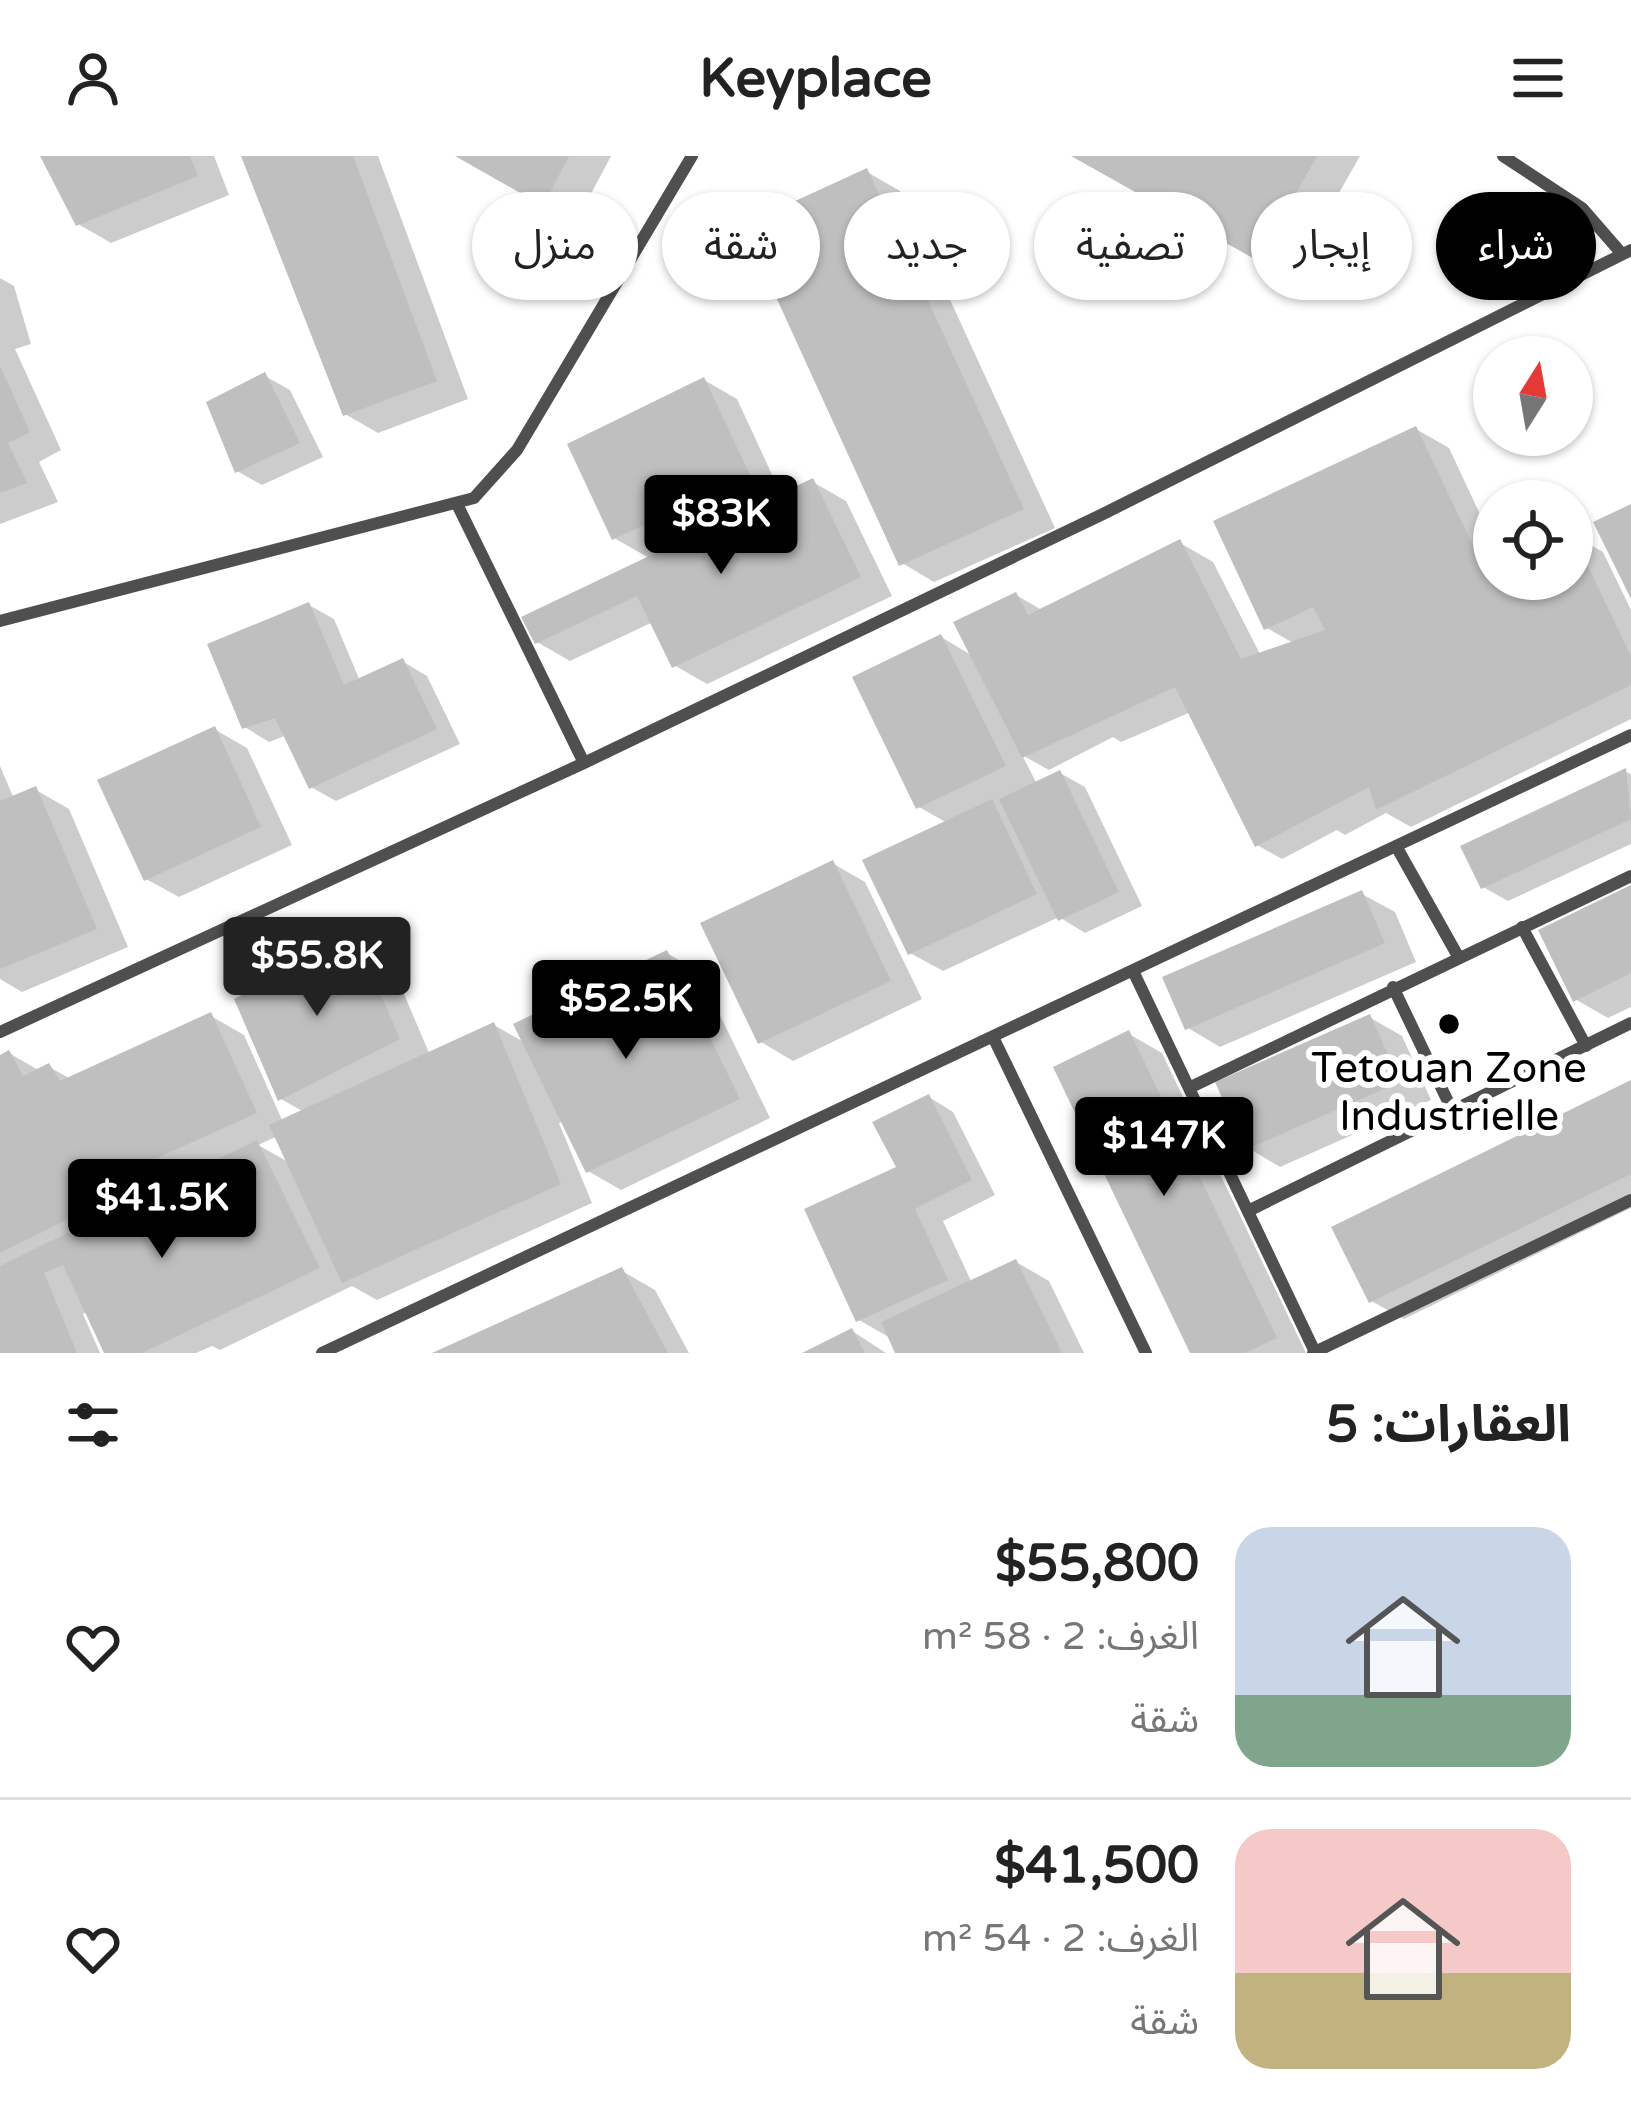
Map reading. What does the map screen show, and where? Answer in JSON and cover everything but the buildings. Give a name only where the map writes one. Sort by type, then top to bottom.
[{"type":"lane","points":[[0,621],[458,506],[492,484],[518,450],[692,156]]},
{"type":"lane","points":[[0,1032],[584,763],[1105,513],[1627,252],[1582,208],[1503,156]]},
{"type":"lane","points":[[458,506],[584,763]]},
{"type":"lane","points":[[322,1353],[1631,734]]},
{"type":"lane","points":[[1396,846],[1459,958]]},
{"type":"lane","points":[[1191,1087],[1631,876]]},
{"type":"lane","points":[[1522,927],[1586,1046]]},
{"type":"lane","points":[[1134,973],[1314,1353],[1631,1200]]},
{"type":"lane","points":[[1393,987],[1453,1112]]},
{"type":"lane","points":[[1250,1210],[1631,1023]]},
{"type":"lane","points":[[994,1039],[1146,1353]]},
{"type":"place","name":"Tetouan Zone Industrielle","points":[[1449,1024]]}]
